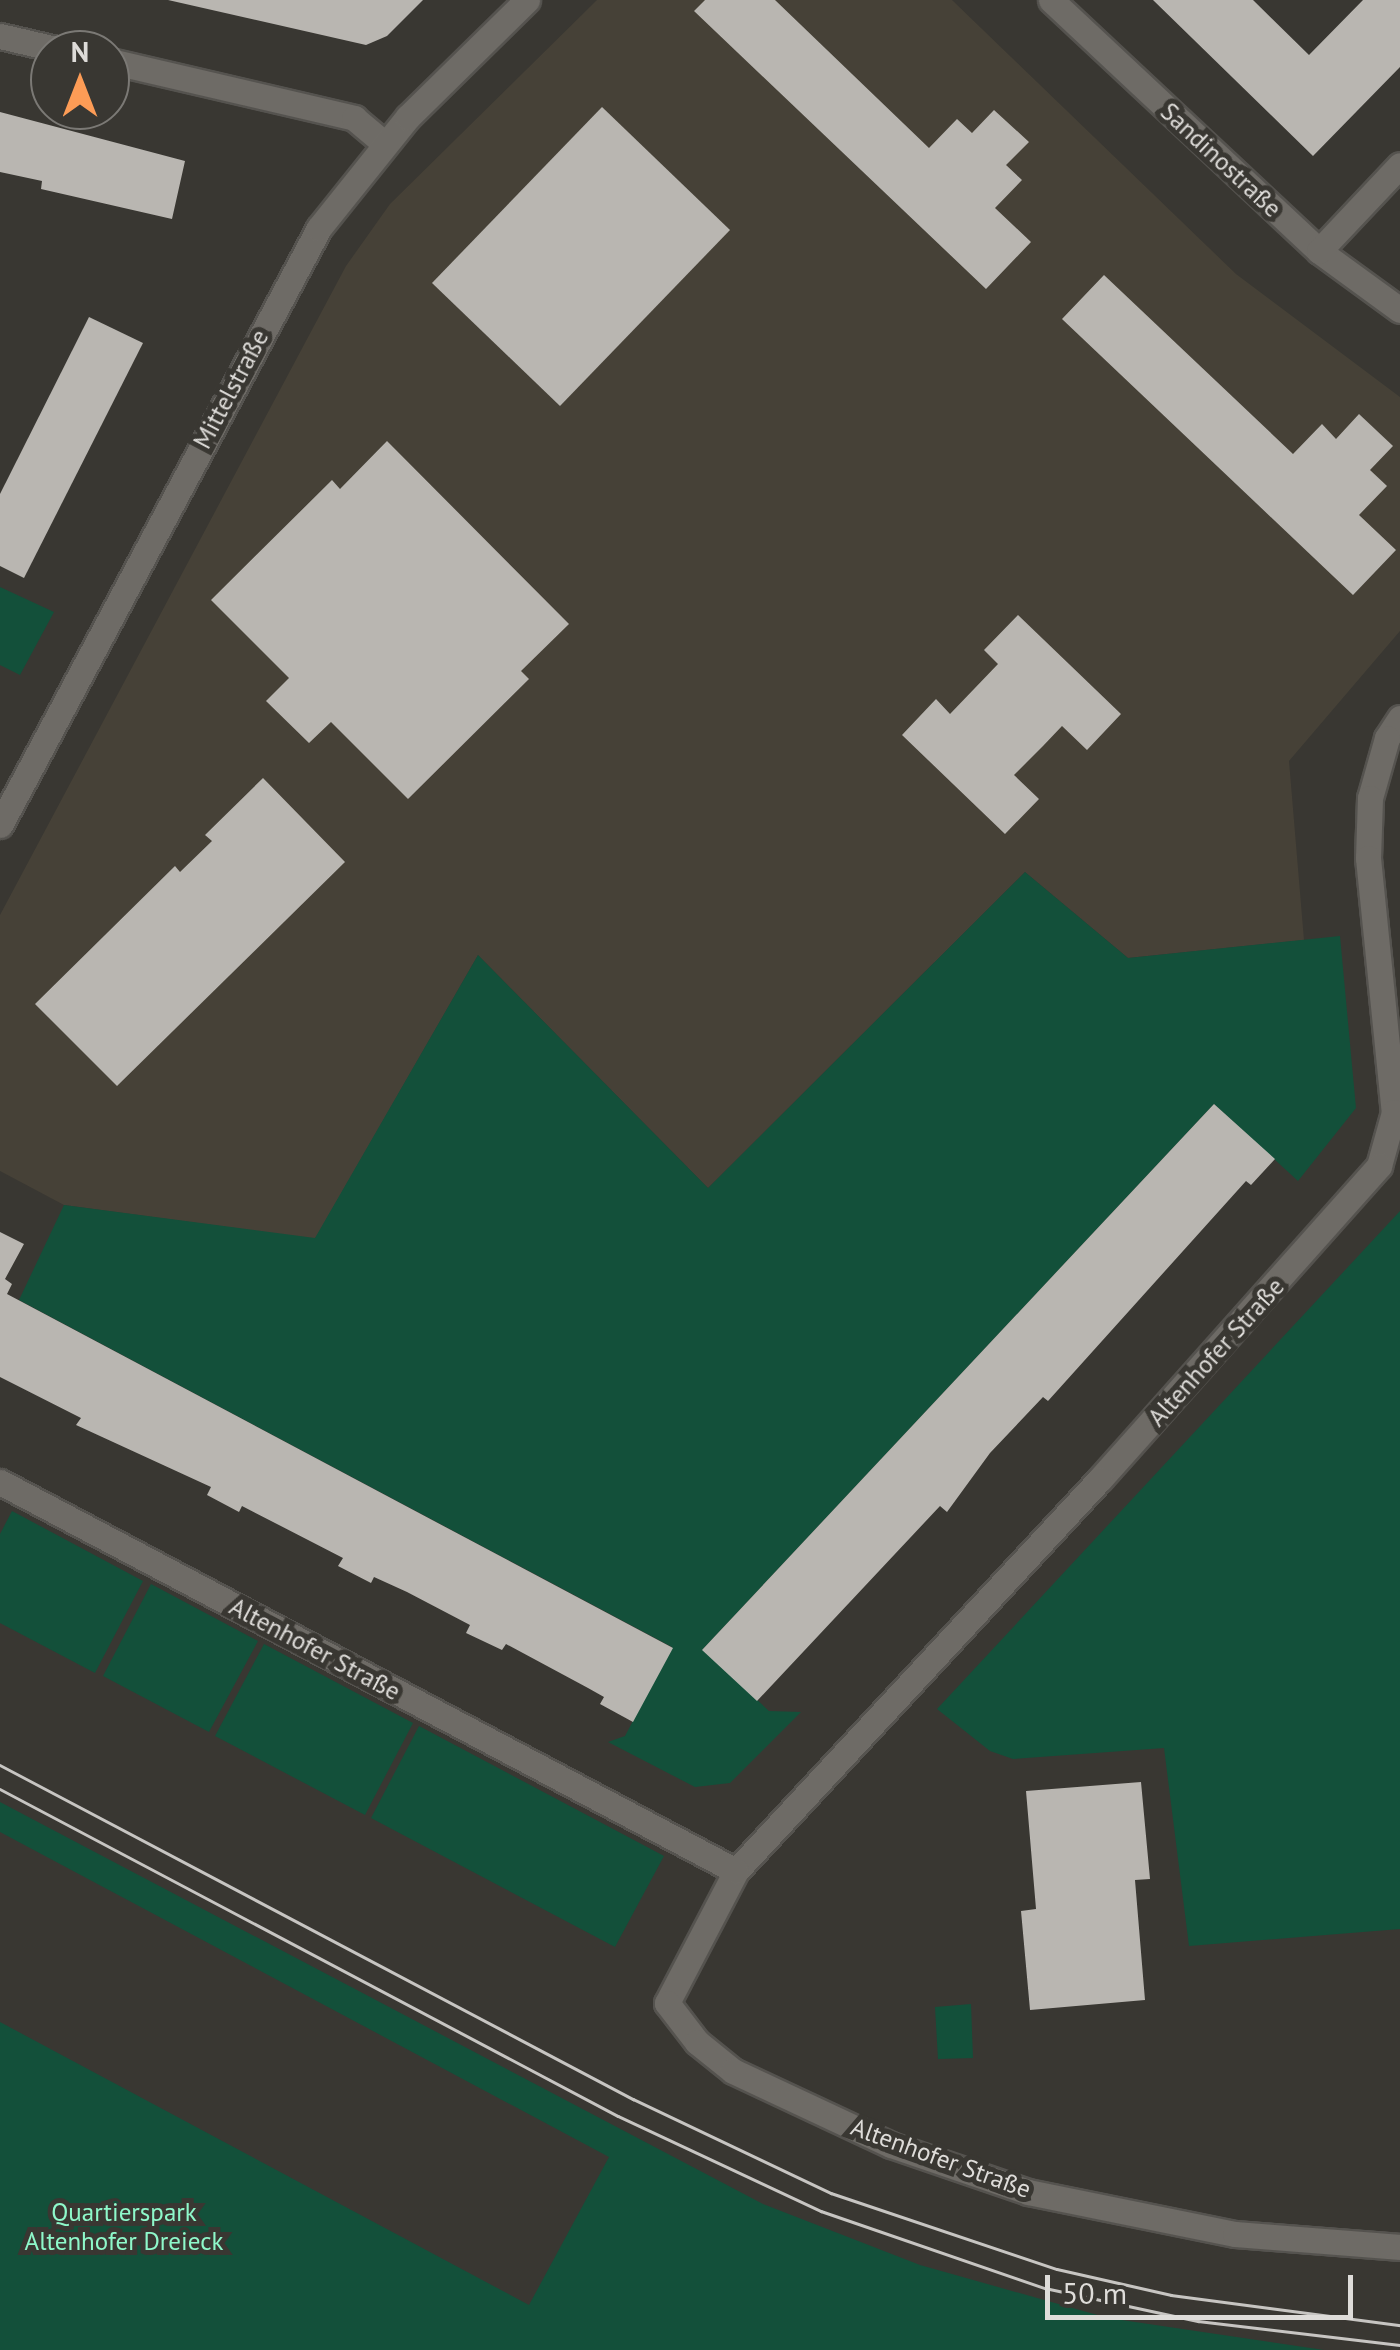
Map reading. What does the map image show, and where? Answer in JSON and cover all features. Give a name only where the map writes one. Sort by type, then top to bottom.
[{"type":"street","name":"Mittelstraße","points":[[0,824],[319,228],[386,144],[526,0]]},
{"type":"street","name":"Sandinostraße","points":[[1051,0],[1319,250],[1400,310]]},
{"type":"street","points":[[0,36],[30,43]]},
{"type":"street","points":[[130,66],[336,113],[386,144]]},
{"type":"street","points":[[1319,250],[1400,165]]},
{"type":"street","name":"Altenhofer Straße","points":[[1400,718],[1387,738],[1370,798],[1368,858],[1394,1112],[1379,1166],[1100,1479],[736,1871],[667,2003],[697,2042],[732,2071],[891,2145],[1028,2192],[1235,2234],[1400,2248]]},
{"type":"street","name":"Altenhofer Straße","points":[[0,1482],[736,1871]]},
{"type":"shaded area","points":[[597,0],[952,0],[1236,274],[1400,397],[1400,631],[1289,761],[1304,940],[1128,958],[1025,872],[708,1188],[478,955],[315,1239],[64,1205],[0,1171],[0,915],[346,266],[390,204]]},
{"type":"green space","points":[[0,587],[54,612],[20,675],[0,665]]},
{"type":"green space","points":[[1025,872],[1128,958],[1340,936],[1356,1108],[1298,1181],[1214,1104],[703,1649],[769,1711],[801,1712],[730,1783],[695,1787],[608,1742],[625,1736],[672,1647],[19,1300],[64,1205],[315,1238],[478,955],[708,1188]]},
{"type":"green space","points":[[1400,1211],[1400,1929],[1189,1946],[1164,1748],[1013,1759],[990,1751],[937,1709]]},
{"type":"green space","points":[[12,1511],[143,1581],[95,1673],[0,1623],[0,1534]]},
{"type":"green space","points":[[151,1584],[258,1641],[209,1732],[103,1676]]},
{"type":"green space","points":[[264,1644],[413,1723],[365,1815],[215,1736]]},
{"type":"green space","points":[[419,1726],[664,1856],[615,1947],[371,1818]]},
{"type":"green space","name":"Quartierspark Altenhofer Dreieck","points":[[0,1802],[763,2204],[920,2265],[1108,2318],[1324,2350],[0,2350],[0,2022],[529,2305],[609,2157],[0,1832]]},
{"type":"green space","points":[[971,2004],[973,2058],[938,2059],[935,2007]]},
{"type":"building","points":[[168,0],[423,0],[387,36],[366,45]]},
{"type":"building","points":[[705,0],[775,0],[929,148],[957,119],[972,133],[994,110],[1029,142],[1006,165],[1022,180],[995,208],[1031,242],[986,289],[694,11]]},
{"type":"building","points":[[1153,0],[1253,0],[1309,55],[1363,0],[1400,0],[1400,67],[1313,156]]},
{"type":"building","points":[[602,107],[730,230],[560,406],[432,283]]},
{"type":"building","points":[[0,112],[30,120],[30,130],[68,130],[185,161],[172,219],[41,189],[42,181],[0,172]]},
{"type":"building","points":[[1104,275],[1293,454],[1322,424],[1336,439],[1359,414],[1393,446],[1370,470],[1387,486],[1359,515],[1396,550],[1353,595],[1062,319]]},
{"type":"building","points":[[89,317],[143,343],[24,578],[0,566],[0,494]]},
{"type":"building","points":[[387,441],[569,624],[521,671],[529,679],[408,799],[331,722],[309,743],[266,701],[289,678],[211,600],[332,480],[340,489]]},
{"type":"building","points":[[1018,615],[1121,714],[1087,750],[1062,726],[1014,775],[1039,799],[1005,834],[902,735],[936,699],[950,714],[998,664],[984,650]]},
{"type":"building","points":[[263,778],[345,862],[117,1086],[35,1004],[175,866],[180,872],[212,841],[205,835]]},
{"type":"building","points":[[1214,1104],[1275,1159],[1251,1185],[1246,1181],[1048,1401],[1043,1397],[990,1453],[947,1512],[940,1506],[757,1701],[702,1650]]},
{"type":"building","points":[[0,1232],[24,1244],[5,1279],[12,1284],[7,1294],[673,1648],[633,1722],[600,1704],[604,1697],[588,1688],[506,1644],[502,1650],[466,1633],[470,1625],[407,1592],[374,1577],[371,1583],[338,1566],[343,1558],[242,1506],[239,1512],[207,1495],[211,1487],[76,1425],[81,1418],[0,1377]]},
{"type":"building","points":[[1141,1782],[1150,1879],[1135,1880],[1145,2000],[1030,2010],[1021,1911],[1036,1909],[1026,1791]]},
{"type":"tram line","points":[[0,1765],[633,2099],[831,2193],[1057,2269],[1171,2295],[1400,2325]]},
{"type":"tram line","points":[[0,1789],[618,2116],[821,2211],[1045,2288],[1198,2321],[1400,2345]]}]
